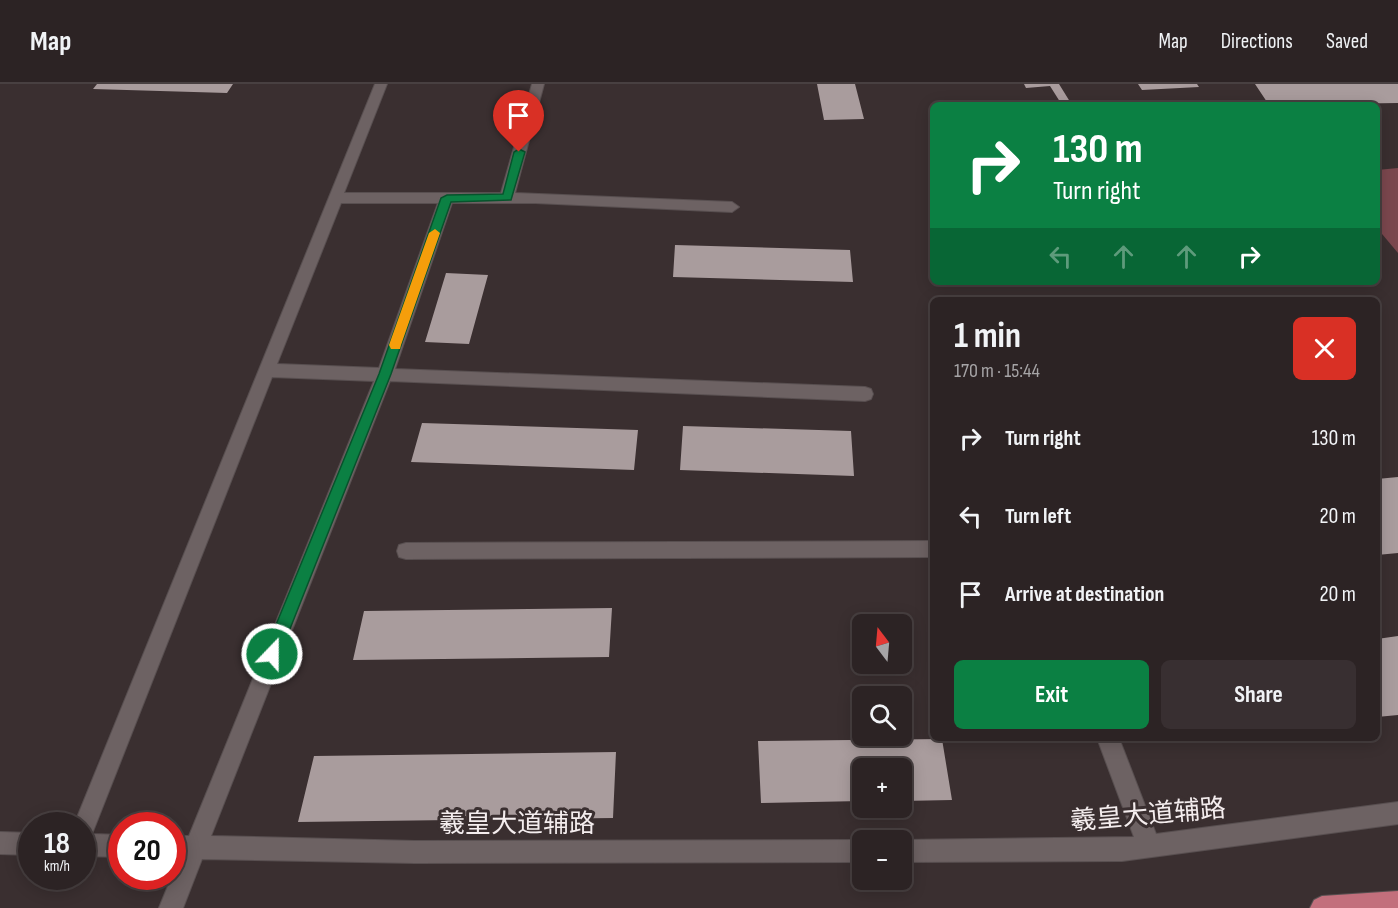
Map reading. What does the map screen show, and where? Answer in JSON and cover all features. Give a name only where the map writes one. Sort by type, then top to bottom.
[{"type":"main road","points":[[1322,908],[1398,903]]},
{"type":"street","points":[[90,812],[381,84]]},
{"type":"street","points":[[507,198],[538,84]]},
{"type":"street","points":[[336,198],[507,198],[732,207]]},
{"type":"street","points":[[186,840],[385,374],[447,198]]},
{"type":"street","points":[[267,370],[865,394]]},
{"type":"street","points":[[406,551],[930,549]]},
{"type":"street","points":[[1109,741],[1149,846]]},
{"type":"street","name":"羲皇大道辅路","points":[[912,851],[1122,850],[1398,813]]},
{"type":"street","points":[[0,843],[18,844]]},
{"type":"street","name":"羲皇大道辅路","points":[[186,847],[415,852],[852,851]]},
{"type":"street","points":[[171,908],[175,890]]},
{"type":"shaded area","points":[[1398,168],[1398,253],[1380,232],[1380,170]]},
{"type":"building","points":[[97,84],[233,84],[227,93],[93,89]]},
{"type":"building","points":[[817,84],[855,84],[864,119],[824,120]]},
{"type":"building","points":[[1024,84],[1059,84],[1070,102],[1060,102],[1050,86],[1026,88]]},
{"type":"building","points":[[1138,84],[1197,84],[1199,87],[1142,90]]},
{"type":"building","points":[[1255,84],[1398,84],[1398,103],[1267,102]]},
{"type":"building","points":[[675,245],[850,250],[853,282],[673,277]]},
{"type":"building","points":[[446,273],[488,275],[469,344],[425,342]]},
{"type":"building","points":[[422,423],[638,430],[634,470],[411,462]]},
{"type":"building","points":[[683,426],[851,431],[854,476],[680,470]]},
{"type":"building","points":[[1398,477],[1398,553],[1380,555],[1380,479]]},
{"type":"building","points":[[612,608],[609,657],[353,660],[364,611]]},
{"type":"building","points":[[1398,636],[1398,715],[1380,717],[1380,639]]},
{"type":"building","points":[[912,739],[942,741],[952,800],[912,801],[912,758],[852,758],[852,801],[761,803],[758,741],[852,740],[852,746],[912,746]]},
{"type":"building","points":[[616,752],[613,818],[298,822],[314,756]]},
{"type":"slow traffic","points":[[395,345],[435,233]]},
{"type":"route","points":[[272,654],[385,374],[447,198],[507,198],[519,152]]}]
